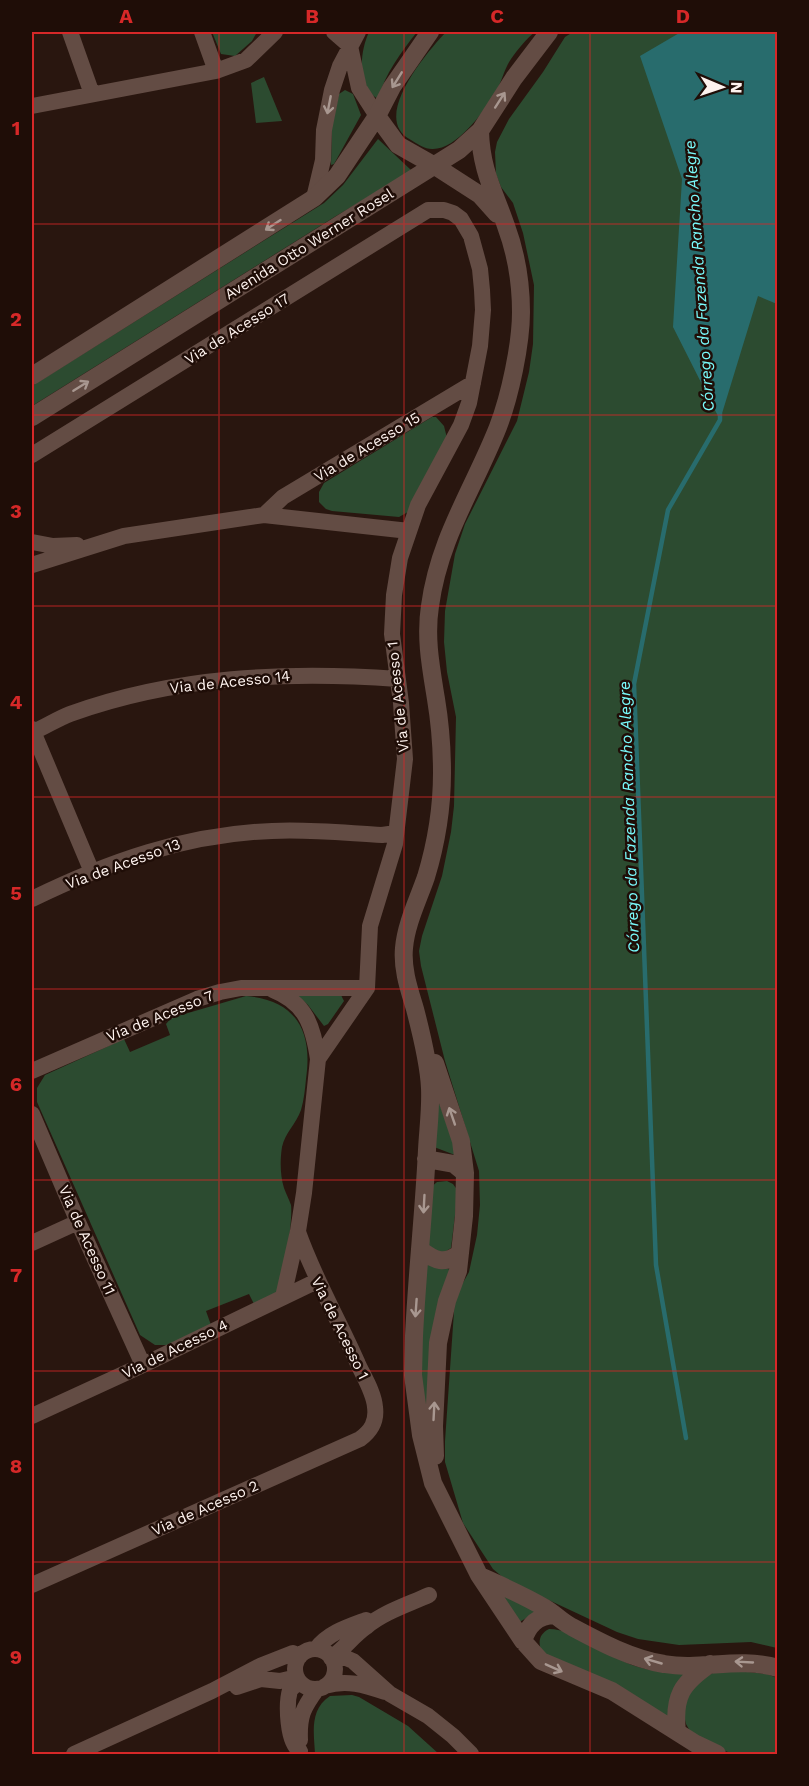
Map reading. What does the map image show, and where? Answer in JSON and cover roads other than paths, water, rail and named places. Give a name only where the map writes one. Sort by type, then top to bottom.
[{"type":"street","points":[[70,32],[92,94]]},
{"type":"street","points":[[202,32],[216,71]]},
{"type":"street","points":[[32,106],[216,71],[246,60],[275,32]]},
{"type":"street","points":[[334,32],[354,39]]},
{"type":"street","points":[[32,376],[314,198],[337,176],[377,116],[392,87],[430,32]]},
{"type":"street","name":"Avenida Otto Werner Rosel","points":[[32,417],[459,150],[480,131],[514,78],[549,32]]},
{"type":"street","points":[[354,39],[359,88],[398,146],[435,166],[480,195],[507,228]]},
{"type":"street","points":[[314,198],[323,160],[324,130],[332,90],[340,66],[354,39]]},
{"type":"street","points":[[480,131],[482,162],[515,256],[521,313],[518,344],[504,410],[487,453],[445,542],[430,607],[429,649],[439,723],[442,772],[441,805],[436,836],[404,949],[406,980],[418,1024],[430,1090],[421,1250],[415,1309],[413,1375],[421,1435],[433,1483],[478,1575],[523,1641],[541,1662],[612,1691],[717,1755]]},
{"type":"street","name":"Via de Acesso 17","points":[[32,456],[428,210],[444,210]]},
{"type":"street","name":"Via de Acesso 1","points":[[284,1297],[304,1192],[318,1059],[367,988],[370,926],[391,859],[396,833],[405,759],[404,727],[392,634],[394,595],[400,558],[418,505],[461,425],[469,403],[480,346],[483,310],[480,269],[466,226],[453,213],[444,210]]},
{"type":"street","name":"Via de Acesso 15","points":[[264,515],[283,497],[473,383]]},
{"type":"street","points":[[32,565],[92,544],[124,536],[264,515],[409,531]]},
{"type":"street","points":[[32,542],[53,546],[92,544]]},
{"type":"street","name":"Via de Acesso 14","points":[[32,731],[93,706],[141,693],[191,684],[269,676],[328,675],[398,679]]},
{"type":"street","points":[[32,731],[92,872]]},
{"type":"street","name":"Via de Acesso 13","points":[[32,899],[92,872],[159,848],[226,835],[272,831],[382,835],[396,833]]},
{"type":"street","name":"Via de Acesso 7","points":[[32,1071],[197,999],[220,992],[241,988],[367,988]]},
{"type":"street","points":[[269,989],[292,999],[302,1009],[314,1034],[318,1059]]},
{"type":"street","points":[[418,1024],[436,1065],[461,1141],[465,1173],[464,1216],[458,1271],[450,1291],[441,1327],[434,1426],[435,1452],[446,1511]]},
{"type":"street","name":"Via de Acesso 11","points":[[32,1114],[78,1222],[144,1365]]},
{"type":"street","points":[[426,1159],[454,1164],[465,1173]]},
{"type":"street","points":[[32,1243],[78,1222]]},
{"type":"street","name":"Via de Acesso 1","points":[[298,1231],[317,1281],[372,1396],[375,1406],[373,1426]]},
{"type":"street","points":[[421,1250],[442,1260],[451,1260],[460,1253]]},
{"type":"street","name":"Via de Acesso 4","points":[[32,1416],[144,1365],[317,1281]]},
{"type":"street","name":"Via de Acesso 2","points":[[32,1585],[360,1439],[373,1426]]},
{"type":"street","points":[[478,1575],[546,1609],[570,1626],[609,1645],[651,1661],[676,1666],[750,1662],[777,1668]]},
{"type":"street","points":[[316,1649],[323,1640],[340,1630],[429,1595]]},
{"type":"street","points":[[331,1658],[341,1652],[354,1636],[383,1615]]},
{"type":"street","points":[[523,1641],[526,1630],[532,1623],[547,1615],[554,1615]]},
{"type":"street","points":[[360,1667],[359,1651],[368,1625]]},
{"type":"street","points":[[300,1753],[301,1715],[304,1707],[321,1688],[330,1682],[335,1670],[331,1658],[322,1650],[316,1649],[300,1656],[296,1666],[298,1679],[307,1687],[321,1688],[345,1682],[364,1685],[390,1694],[428,1716],[453,1736],[471,1755]]},
{"type":"street","points":[[74,1755],[212,1691],[260,1666],[293,1653],[300,1656]]},
{"type":"street","points":[[331,1658],[346,1658],[360,1667],[390,1694]]},
{"type":"street","points":[[677,1732],[676,1717],[683,1687],[692,1676],[711,1663]]},
{"type":"street","points":[[212,1691],[261,1680],[298,1679]]},
{"type":"street","points":[[298,1679],[290,1690],[288,1707],[291,1738],[300,1753]]},
{"type":"water","points":[[681,32],[777,32],[777,304],[758,296],[720,420],[673,327],[682,179],[640,56]]},
{"type":"waterway","name":"Córrego da Fazenda Rancho Alegre","points":[[686,1438],[656,1265],[634,684],[668,510],[720,420],[720,413]]}]
